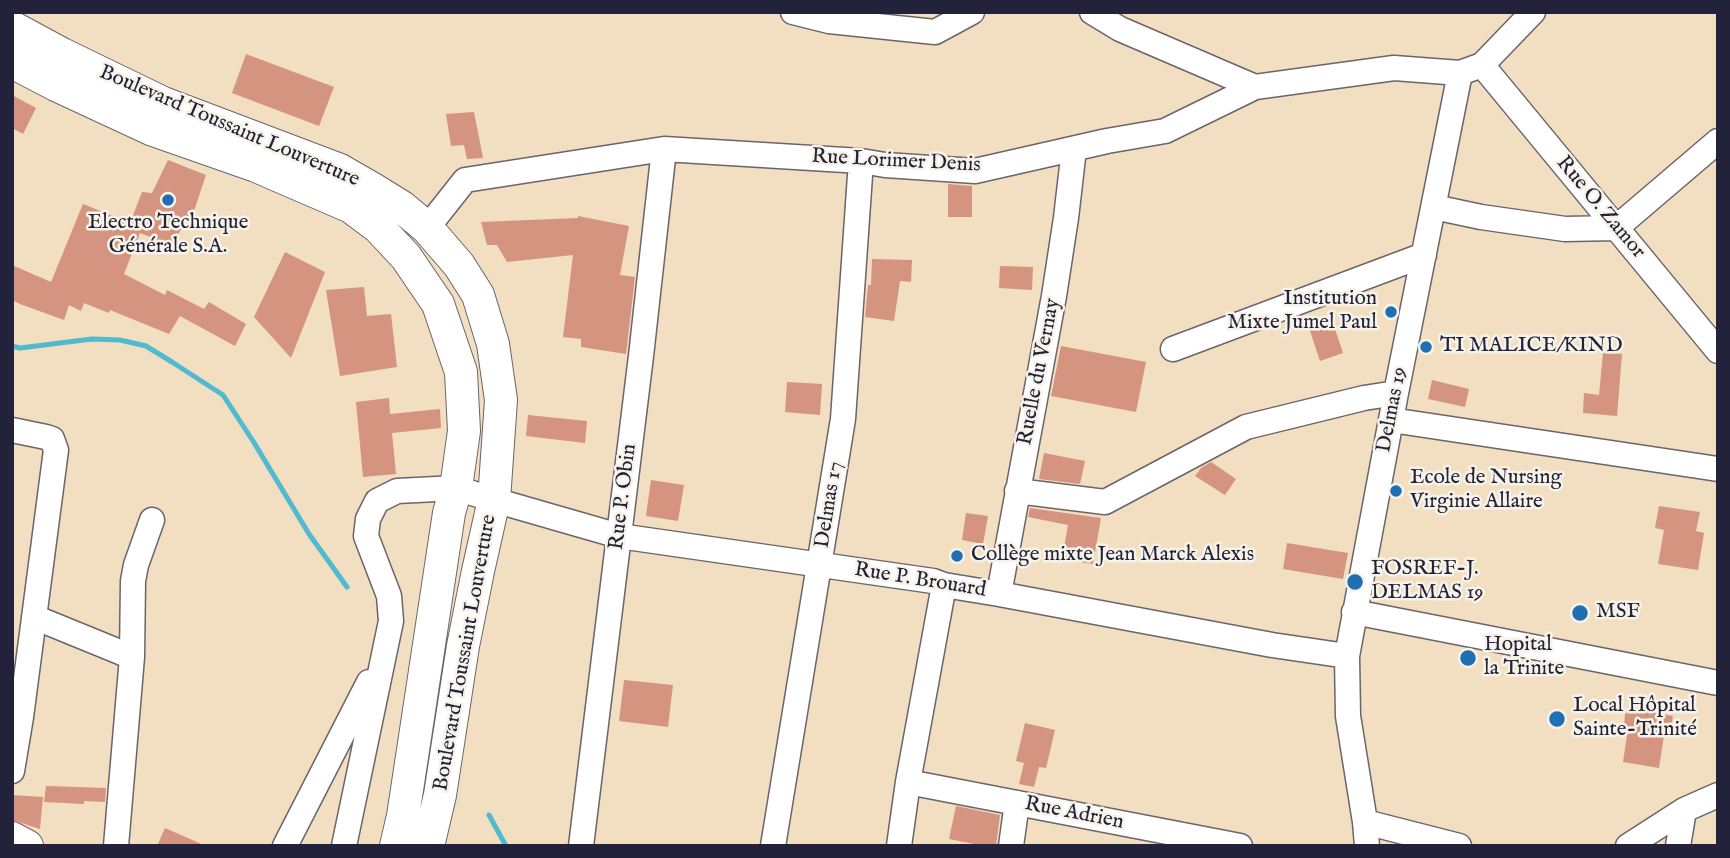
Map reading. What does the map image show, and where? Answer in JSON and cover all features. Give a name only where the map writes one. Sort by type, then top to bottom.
[{"type":"main road","name":"Boulevard Toussaint Louverture","points":[[12,27],[163,103],[340,170],[402,207],[427,228],[459,265],[478,295],[493,344],[500,400],[494,500],[463,646],[440,795],[429,846]]},
{"type":"main road","name":"Boulevard Toussaint Louverture","points":[[12,62],[153,130],[256,166],[351,207],[379,228],[407,257],[438,304],[460,372],[464,431],[456,488],[449,513],[410,777],[396,846]]},
{"type":"main road","points":[[12,838],[27,846]]},
{"type":"street","points":[[793,12],[829,21],[935,32],[972,12]]},
{"type":"street","points":[[1092,12],[1120,29],[1255,87]]},
{"type":"street","points":[[1471,69],[1532,12]]},
{"type":"street","name":"Rue Lorimer Denis","points":[[427,228],[465,180],[664,149],[975,171],[1165,131],[1255,87],[1394,68],[1471,69]]},
{"type":"street","name":"Delmas 19","points":[[1366,834],[1348,716],[1347,656],[1423,256],[1471,69]]},
{"type":"street","name":"Rue O. Zamor","points":[[1471,69],[1616,228],[1718,351]]},
{"type":"street","points":[[1434,207],[1565,229],[1616,228],[1718,141]]},
{"type":"street","name":"Rue P. Obin","points":[[581,846],[664,149]]},
{"type":"street","name":"Ruelle du Vernay","points":[[999,594],[1054,296],[1074,149]]},
{"type":"street","name":"Delmas 17","points":[[773,846],[843,419],[861,161]]},
{"type":"street","points":[[1173,349],[1423,256]]},
{"type":"street","points":[[1017,491],[1105,502],[1246,427],[1395,393]]},
{"type":"street","points":[[1391,420],[1718,469]]},
{"type":"street","points":[[12,430],[51,439],[56,450],[34,617],[17,716],[12,771]]},
{"type":"street","points":[[344,846],[391,621],[389,596],[366,536],[368,519],[377,501],[397,491],[456,488]]},
{"type":"street","name":"Rue P. Brouard","points":[[456,488],[619,536],[933,581],[1272,645],[1347,656]]},
{"type":"street","points":[[116,846],[132,657],[133,581],[152,520]]},
{"type":"street","points":[[898,846],[944,585]]},
{"type":"street","points":[[1354,612],[1718,683]]},
{"type":"street","points":[[34,617],[132,657]]},
{"type":"street","points":[[285,846],[382,657]]},
{"type":"street","name":"Rue Adrien","points":[[908,782],[1240,846]]},
{"type":"street","points":[[1628,846],[1684,810],[1718,794]]},
{"type":"street","points":[[1011,846],[1017,803]]},
{"type":"street","points":[[1678,846],[1684,810]]},
{"type":"street","points":[[1366,834],[1459,846]]},
{"type":"building","points":[[246,54],[334,87],[319,126],[232,93]]},
{"type":"building","points":[[12,95],[36,108],[23,134],[12,128]]},
{"type":"building","points":[[474,112],[483,158],[467,159],[464,145],[451,146],[446,114]]},
{"type":"building","points":[[168,160],[206,175],[195,208],[171,245],[140,233],[124,274],[165,295],[167,290],[204,309],[209,302],[246,324],[235,346],[180,316],[169,334],[110,310],[109,313],[84,303],[81,311],[69,305],[64,320],[12,300],[12,265],[51,282],[83,204],[130,223],[142,192],[152,193]]},
{"type":"building","points":[[948,184],[972,186],[972,217],[948,217]]},
{"type":"building","points":[[578,216],[629,226],[620,275],[635,277],[626,354],[581,347],[581,339],[563,337],[573,255],[507,262],[497,245],[487,245],[481,222]]},
{"type":"building","points":[[285,252],[325,272],[291,358],[254,317]]},
{"type":"building","points":[[872,259],[912,260],[911,282],[900,281],[894,321],[865,317],[868,285],[871,285]]},
{"type":"building","points":[[1000,266],[1033,267],[1032,290],[999,288]]},
{"type":"building","points":[[364,287],[367,316],[391,314],[397,367],[340,376],[326,290]]},
{"type":"building","points":[[1332,320],[1343,353],[1320,361],[1309,328]]},
{"type":"building","points":[[1061,346],[1146,362],[1136,412],[1051,396]]},
{"type":"building","points":[[1603,353],[1622,354],[1617,416],[1583,413],[1584,393],[1599,395]]},
{"type":"building","points":[[1432,380],[1469,389],[1465,407],[1428,399]]},
{"type":"building","points":[[787,382],[822,384],[820,415],[785,412]]},
{"type":"building","points":[[389,398],[390,414],[440,409],[441,428],[392,433],[396,474],[363,477],[356,402]]},
{"type":"building","points":[[528,415],[587,421],[585,443],[526,436]]},
{"type":"building","points":[[1044,453],[1085,461],[1080,484],[1039,479]]},
{"type":"building","points":[[1211,462],[1236,479],[1225,495],[1195,476]]},
{"type":"building","points":[[651,480],[684,485],[678,521],[646,516]]},
{"type":"building","points":[[1659,506],[1700,512],[1696,531],[1704,533],[1698,570],[1658,564],[1664,530],[1655,528]]},
{"type":"building","points":[[1030,508],[1101,518],[1093,564],[1062,559],[1068,525],[1028,517]]},
{"type":"building","points":[[966,513],[988,516],[983,544],[962,540]]},
{"type":"building","points":[[1287,543],[1348,553],[1343,579],[1283,569]]},
{"type":"building","points":[[624,680],[673,685],[668,727],[619,721]]},
{"type":"building","points":[[1632,709],[1673,716],[1671,729],[1665,729],[1659,768],[1623,762],[1628,729],[1624,728],[1625,714]]},
{"type":"building","points":[[1025,723],[1055,730],[1046,768],[1039,767],[1034,787],[1019,784],[1024,763],[1016,761]]},
{"type":"building","points":[[46,786],[106,788],[105,802],[44,802]]},
{"type":"building","points":[[12,795],[43,797],[40,829],[12,820]]},
{"type":"building","points":[[956,806],[1000,815],[996,846],[949,839]]},
{"type":"building","points":[[165,828],[206,846],[157,846]]},
{"type":"waterway","points":[[12,346],[20,348],[92,339],[120,340],[146,346],[223,395],[309,534],[347,587]]},
{"type":"waterway","points":[[489,815],[506,846]]},
{"type":"place","name":"Electro Technique Générale S.A.","points":[[168,200]]},
{"type":"place","name":"Institution Mixte Jumel Paul","points":[[1391,312]]},
{"type":"place","name":"TI MALICE/KIND","points":[[1426,347]]},
{"type":"place","name":"Ecole de Nursing Virginie Allaire","points":[[1396,491]]},
{"type":"place","name":"Collège mixte Jean Marck Alexis","points":[[957,556]]},
{"type":"place","name":"FOSREF-J. DELMAS 19","points":[[1355,582]]},
{"type":"place","name":"MSF","points":[[1580,613]]},
{"type":"place","name":"Hopital la Trinite","points":[[1468,658]]},
{"type":"place","name":"Local Hôpital Sainte-Trinité","points":[[1557,719]]}]
